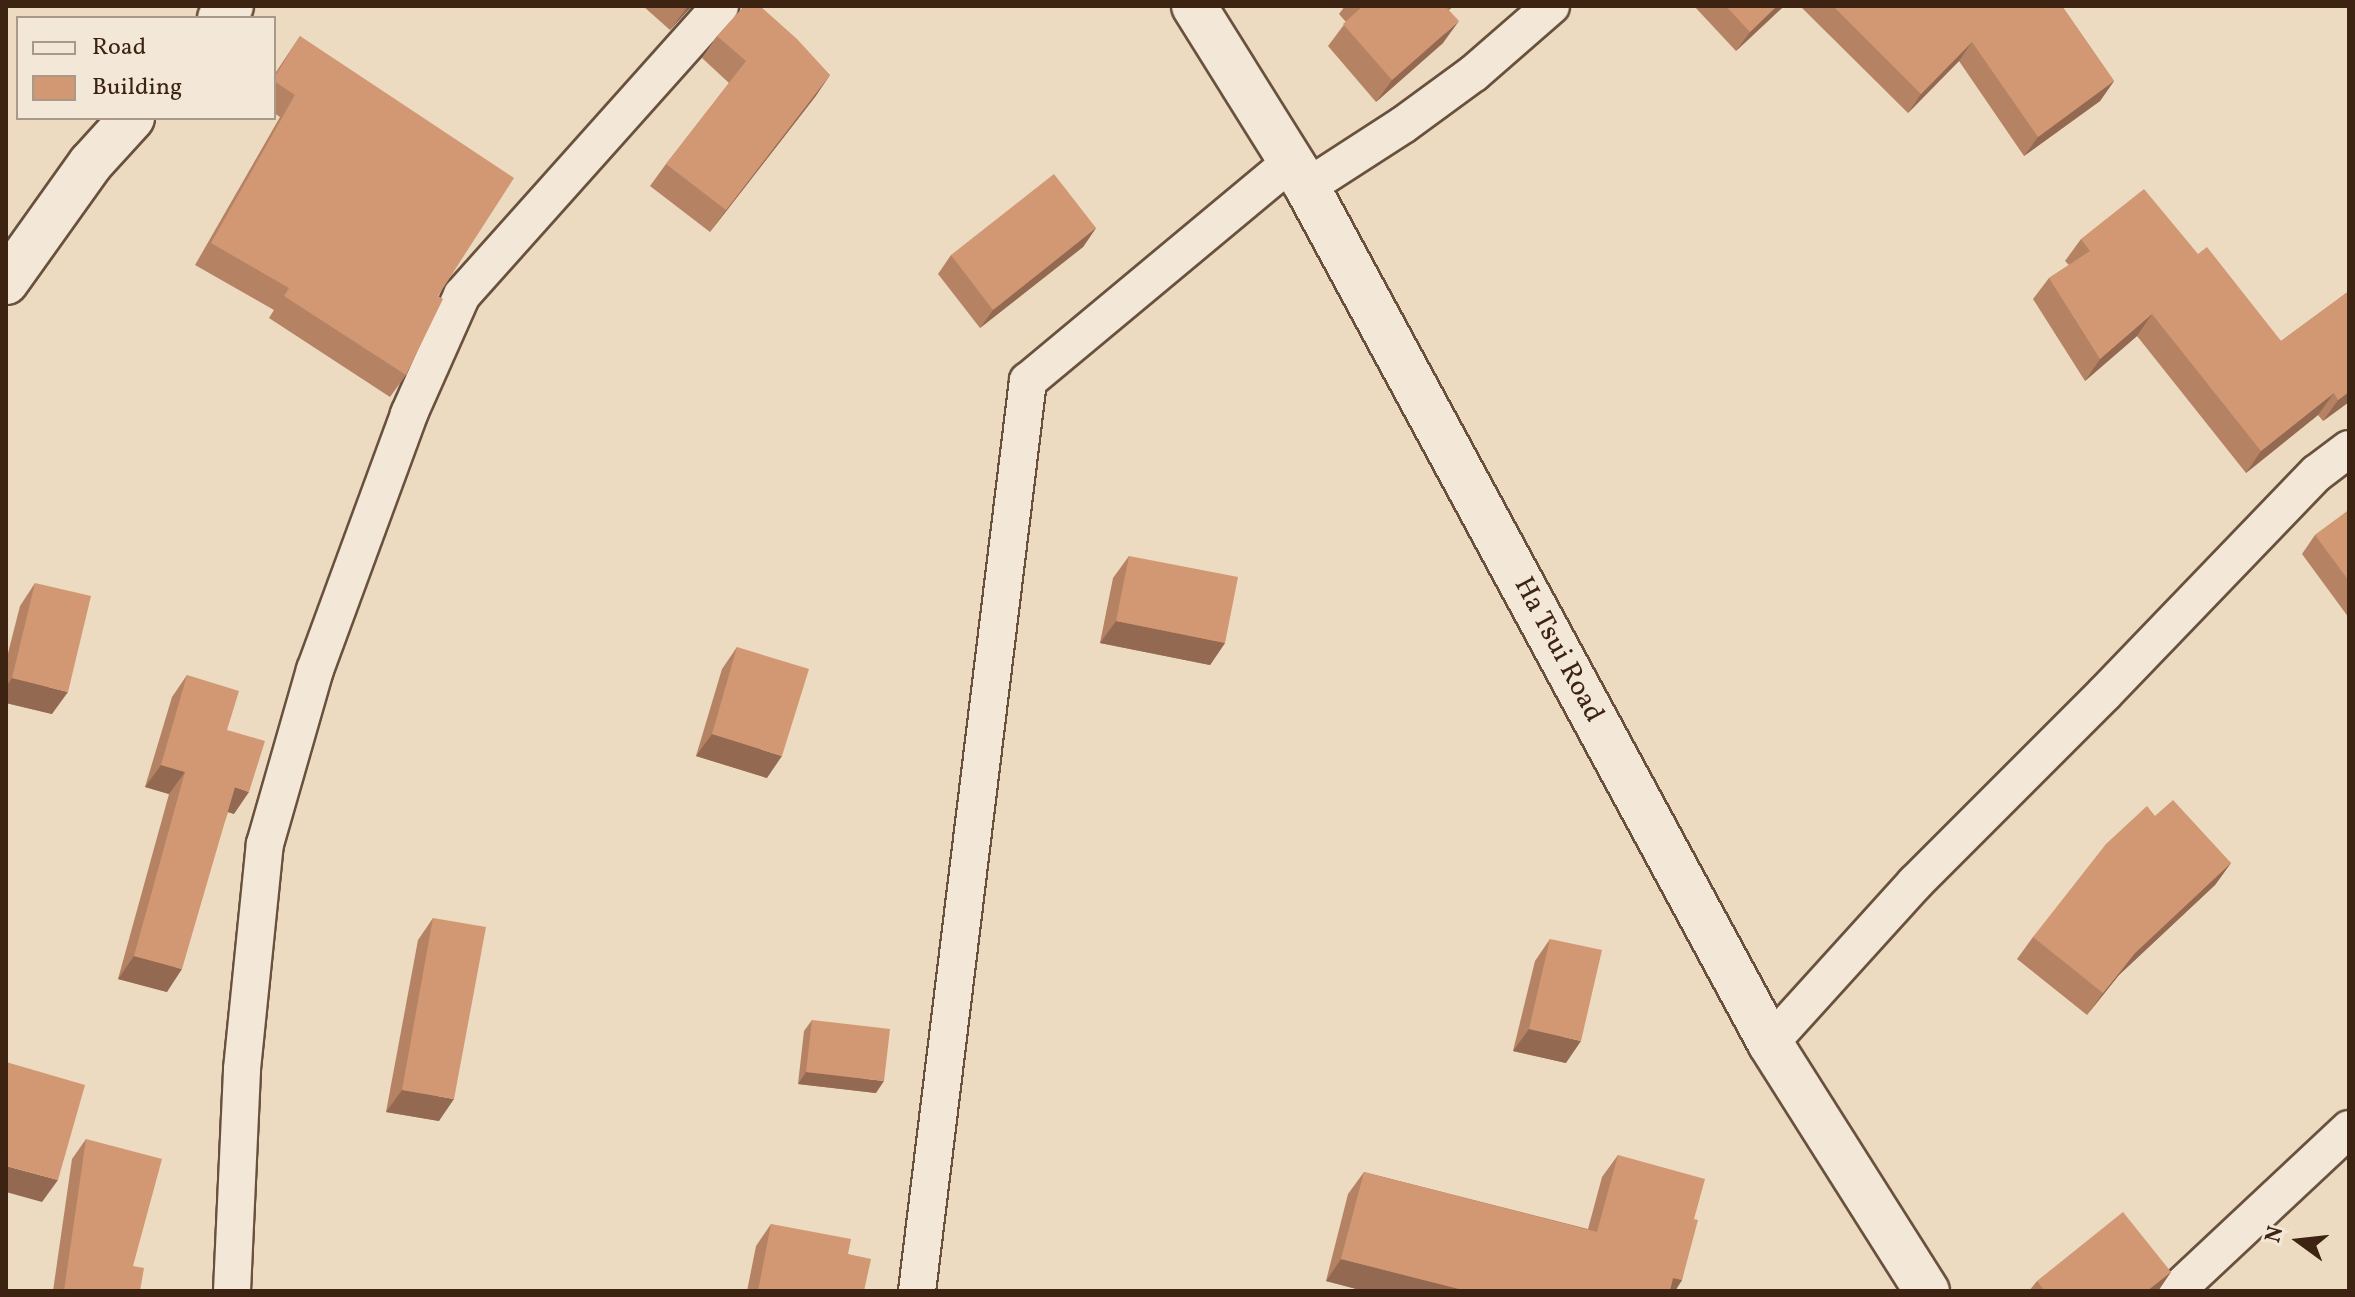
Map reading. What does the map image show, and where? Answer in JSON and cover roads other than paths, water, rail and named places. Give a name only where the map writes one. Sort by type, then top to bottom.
[{"type":"street","name":"Ha Tsui Road","points":[[1194,6],[1299,174],[1770,1043],[1927,1291]]},
{"type":"street","points":[[6,282],[91,163],[130,120]]},
{"type":"lane","points":[[232,1291],[242,1069],[265,844],[315,670],[409,414],[462,295],[720,6]]},
{"type":"lane","points":[[917,1291],[1028,381],[1299,174],[1403,125],[1474,73],[1551,6]]},
{"type":"lane","points":[[1770,1043],[1915,883],[2317,473],[2349,449]]},
{"type":"lane","points":[[2176,1291],[2349,1129]]}]
